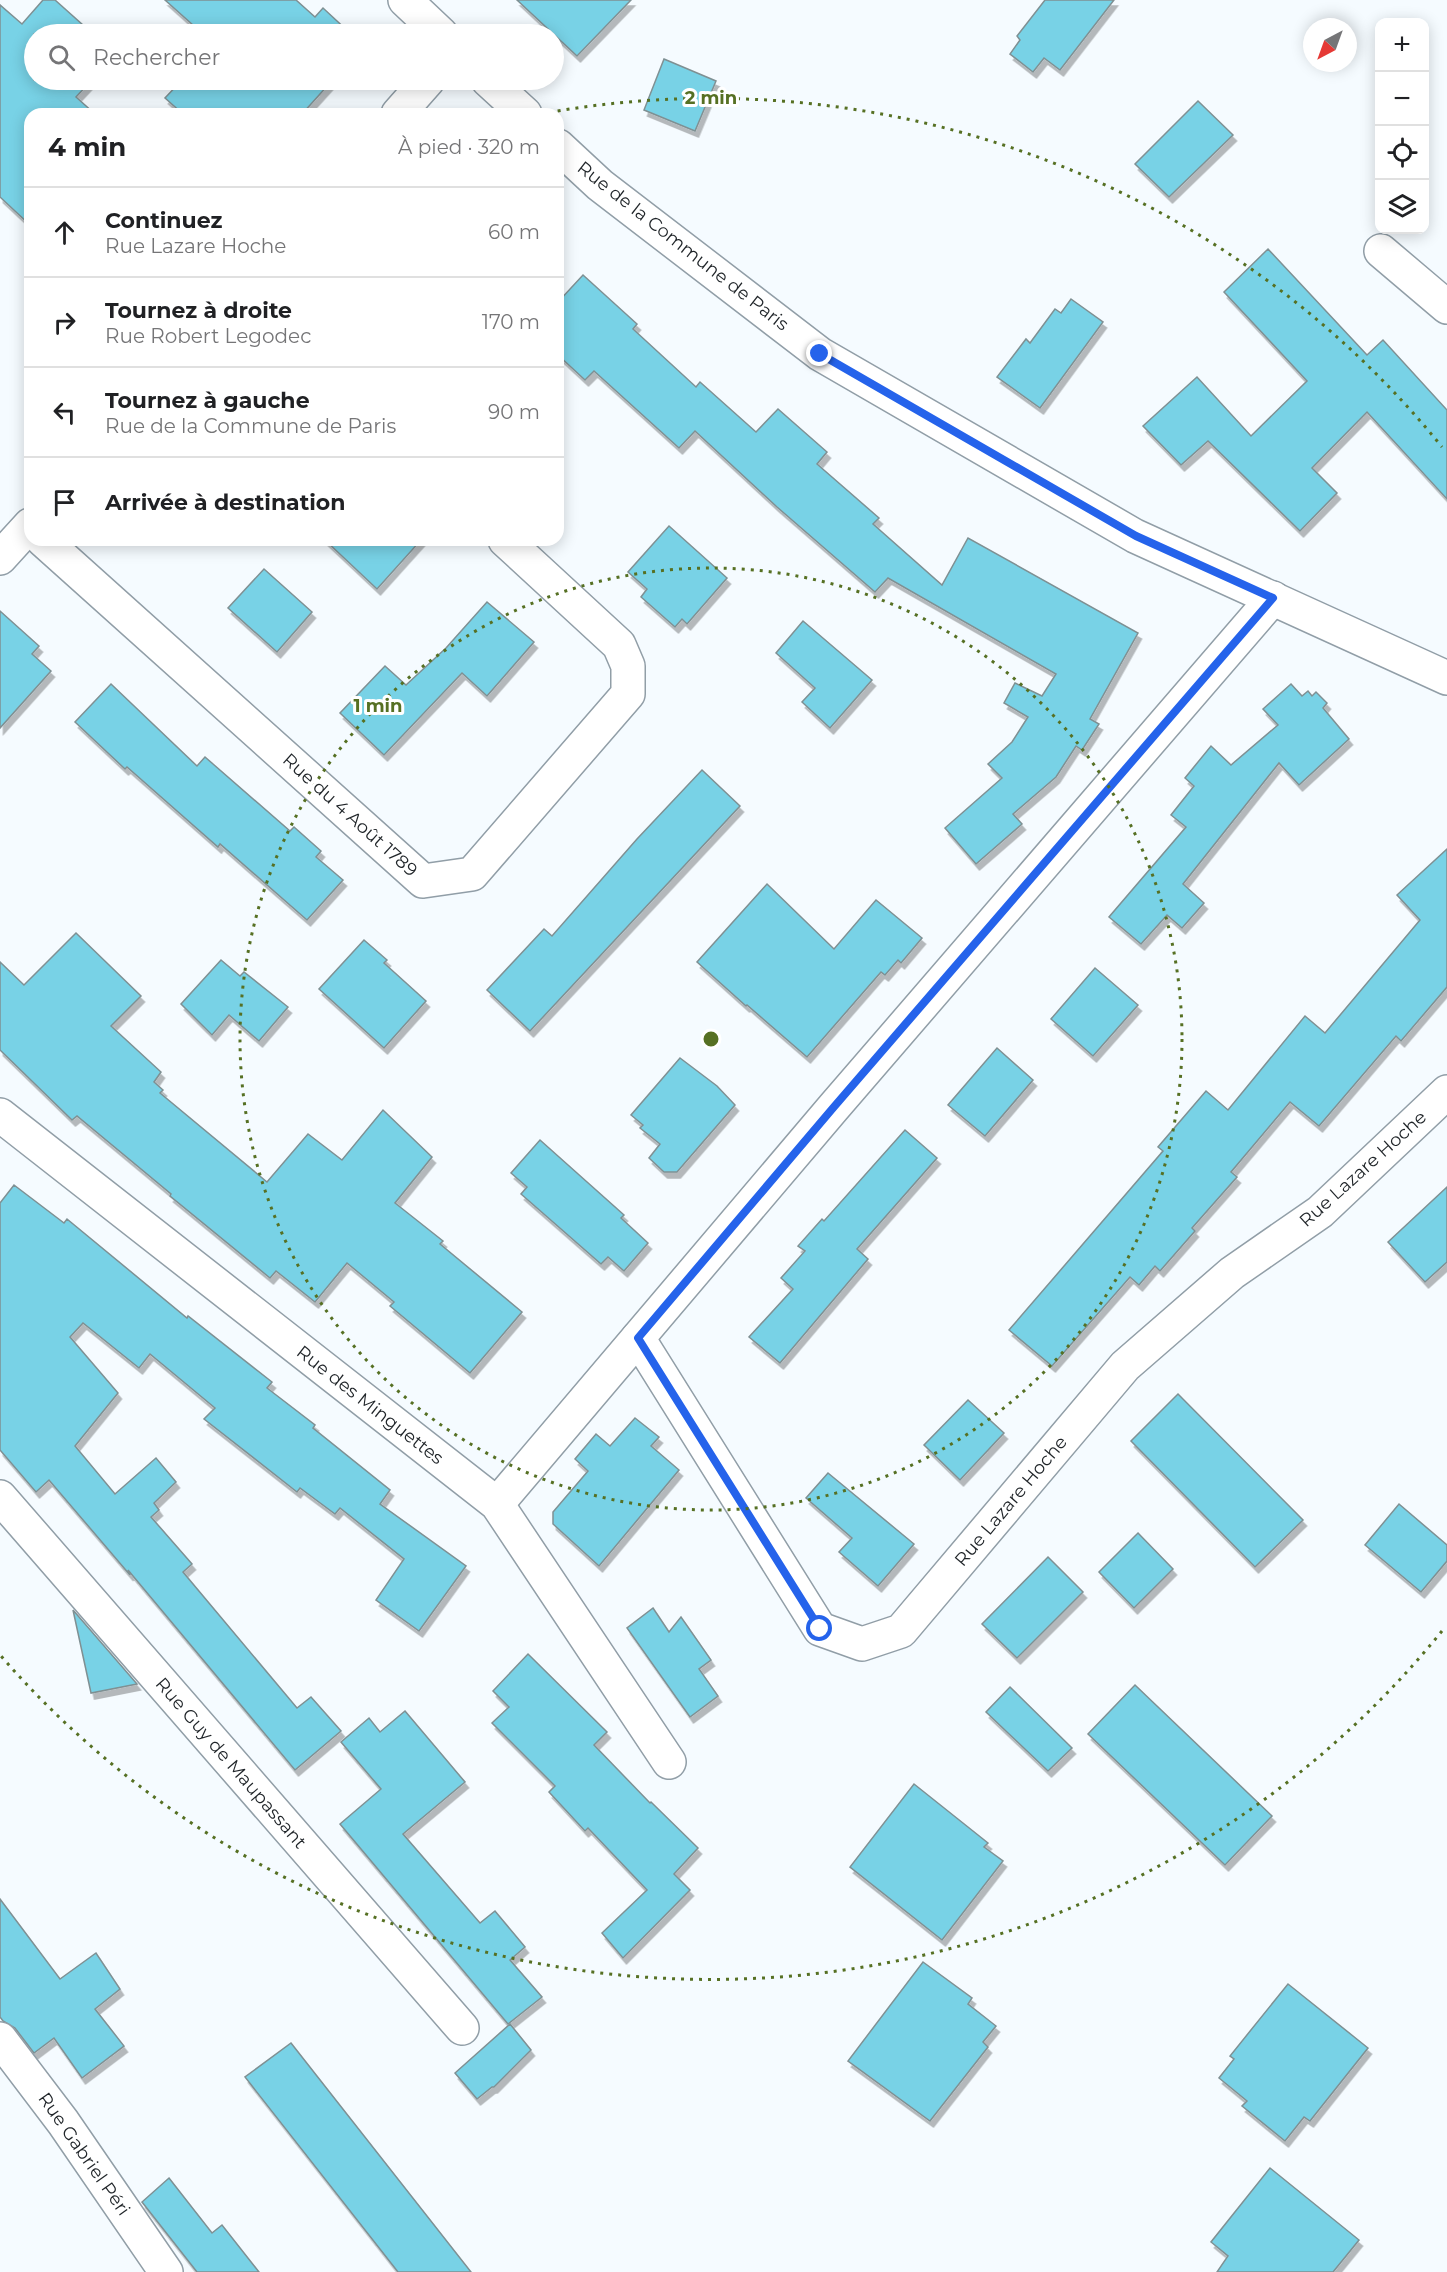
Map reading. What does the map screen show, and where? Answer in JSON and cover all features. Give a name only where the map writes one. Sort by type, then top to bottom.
[{"type":"street","points":[[405,0],[430,24]]},
{"type":"street","points":[[403,108],[419,90]]},
{"type":"street","points":[[499,90],[518,108]]},
{"type":"street","name":"Rue de la Commune de Paris","points":[[564,152],[600,185],[820,354],[1136,536],[1447,678]]},
{"type":"street","points":[[1381,251],[1447,307]]},
{"type":"street","points":[[0,558],[24,538]]},
{"type":"street","name":"Rue du 4 Août 1789","points":[[51,546],[423,881],[472,874],[628,694],[628,666],[619,645],[512,546]]},
{"type":"street","points":[[497,1504],[841,1099],[1273,598]]},
{"type":"street","name":"Rue Lazare Hoche","points":[[638,1338],[820,1629],[862,1644],[901,1631],[1125,1366],[1232,1273],[1320,1212],[1447,1092]]},
{"type":"street","name":"Rue des Minguettes","points":[[0,1115],[497,1504],[669,1762]]},
{"type":"street","name":"Rue Guy de Maupassant","points":[[0,1497],[462,2028]]},
{"type":"street","name":"Rue Gabriel Péri","points":[[0,2039],[63,2122],[166,2272]]},
{"type":"building","points":[[43,0],[55,0],[82,24],[24,24],[24,90],[82,90],[76,97],[88,108],[24,108],[24,219],[0,197],[0,5],[22,24]]},
{"type":"building","points":[[165,0],[296,0],[315,17],[323,8],[340,24],[192,24]]},
{"type":"building","points":[[517,0],[631,0],[577,56],[564,44],[564,24],[543,24]]},
{"type":"building","points":[[1045,0],[1114,0],[1060,70],[1044,58],[1033,72],[1010,54],[1020,40],[1017,36]]},
{"type":"building","points":[[664,59],[716,81],[695,131],[644,110]]},
{"type":"building","points":[[173,90],[324,90],[307,108],[176,108],[165,98]]},
{"type":"building","points":[[1198,101],[1233,135],[1169,197],[1135,164]]},
{"type":"building","points":[[1268,249],[1367,355],[1383,340],[1447,410],[1447,499],[1367,412],[1312,468],[1337,493],[1300,531],[1208,441],[1181,465],[1143,426],[1197,377],[1251,436],[1307,381],[1224,292]]},
{"type":"building","points":[[583,275],[637,324],[633,329],[696,387],[700,382],[756,432],[778,409],[827,452],[817,464],[879,518],[873,524],[942,585],[968,538],[1138,633],[1090,719],[1099,724],[1082,750],[1076,746],[1056,777],[1013,814],[1022,824],[976,864],[945,828],[1002,778],[988,764],[1012,742],[1028,717],[1004,703],[1015,683],[1042,696],[1056,674],[888,578],[875,592],[777,507],[695,431],[679,448],[594,371],[585,380],[564,361],[564,296]]},
{"type":"building","points":[[1071,299],[1103,322],[1040,408],[997,377],[1026,339],[1030,343],[1055,309],[1061,313]]},
{"type":"building","points":[[669,526],[727,578],[687,624],[682,619],[675,627],[641,597],[647,589],[628,572]]},
{"type":"building","points":[[331,546],[416,546],[377,589]]},
{"type":"building","points":[[264,569],[312,612],[277,652],[228,608]]},
{"type":"building","points":[[487,602],[534,642],[487,696],[462,673],[384,755],[340,713],[385,666],[406,685],[446,648]]},
{"type":"building","points":[[0,611],[39,646],[32,654],[51,671],[0,728]]},
{"type":"building","points":[[803,621],[872,680],[830,728],[802,702],[815,688],[776,653]]},
{"type":"building","points":[[111,684],[197,766],[205,757],[290,831],[294,827],[321,851],[316,857],[343,880],[307,920],[220,844],[218,847],[127,767],[125,769],[75,722]]},
{"type":"building","points":[[1291,684],[1302,696],[1308,691],[1312,696],[1316,692],[1327,703],[1323,708],[1349,739],[1299,785],[1279,763],[1183,884],[1204,903],[1182,928],[1167,915],[1141,944],[1109,917],[1186,827],[1171,815],[1194,786],[1185,778],[1211,746],[1231,765],[1278,725],[1263,709]]},
{"type":"building","points":[[702,770],[740,806],[530,1031],[487,990],[544,929],[552,936],[637,839]]},
{"type":"building","points":[[1447,849],[1447,987],[1401,1041],[1396,1036],[1319,1126],[1290,1102],[1231,1172],[1237,1177],[1192,1228],[1195,1231],[1160,1271],[1155,1266],[1139,1285],[1130,1277],[1052,1366],[1009,1330],[1163,1151],[1158,1147],[1206,1091],[1228,1110],[1305,1016],[1325,1033],[1420,920],[1397,895]]},
{"type":"building","points":[[767,884],[834,949],[876,900],[922,938],[901,963],[898,960],[885,975],[881,972],[807,1057],[697,962]]},
{"type":"building","points":[[76,933],[141,996],[111,1026],[161,1072],[154,1082],[163,1090],[160,1093],[267,1182],[308,1134],[342,1160],[383,1110],[432,1157],[395,1203],[443,1241],[440,1244],[522,1312],[470,1373],[390,1306],[394,1302],[347,1263],[315,1302],[276,1271],[270,1278],[77,1116],[72,1120],[0,1050],[0,962],[24,985]]},
{"type":"building","points":[[364,940],[387,960],[384,963],[426,1001],[384,1048],[319,989]]},
{"type":"building","points":[[221,960],[240,976],[244,972],[288,1007],[259,1041],[229,1015],[212,1035],[181,1004]]},
{"type":"building","points":[[1095,968],[1138,1005],[1093,1056],[1051,1019]]},
{"type":"building","points":[[997,1048],[1033,1080],[985,1136],[948,1105]]},
{"type":"building","points":[[680,1058],[717,1086],[735,1105],[677,1172],[664,1172],[649,1158],[660,1144],[640,1128],[643,1125],[631,1115]]},
{"type":"building","points":[[905,1130],[937,1158],[857,1249],[868,1259],[780,1363],[749,1337],[793,1289],[781,1278],[805,1251],[798,1246],[822,1219],[824,1221]]},
{"type":"building","points":[[540,1140],[624,1215],[621,1218],[648,1243],[624,1271],[608,1257],[601,1264],[521,1194],[527,1187],[511,1173]]},
{"type":"building","points":[[14,1185],[64,1223],[67,1219],[187,1318],[188,1316],[272,1382],[267,1388],[315,1425],[313,1428],[390,1490],[380,1504],[466,1566],[419,1631],[376,1600],[404,1559],[340,1508],[335,1514],[300,1488],[297,1492],[204,1419],[215,1408],[150,1354],[139,1368],[83,1323],[70,1337],[118,1393],[75,1446],[115,1494],[156,1458],[176,1482],[154,1503],[159,1510],[151,1517],[192,1564],[183,1572],[297,1708],[311,1697],[341,1731],[295,1770],[128,1570],[130,1575],[49,1480],[36,1492],[0,1450],[0,1203]]},
{"type":"building","points":[[1447,1187],[1447,1262],[1425,1282],[1388,1242]]},
{"type":"building","points":[[1178,1394],[1303,1520],[1255,1567],[1131,1441]]},
{"type":"building","points":[[968,1400],[1004,1433],[960,1480],[924,1445]]},
{"type":"building","points":[[635,1418],[659,1437],[651,1446],[679,1470],[599,1566],[553,1524],[553,1512],[588,1471],[575,1459],[596,1434],[610,1446]]},
{"type":"building","points":[[828,1473],[914,1544],[878,1586],[839,1552],[852,1538],[806,1498]]},
{"type":"building","points":[[1399,1504],[1447,1545],[1447,1561],[1421,1592],[1365,1545]]},
{"type":"building","points":[[1138,1533],[1173,1569],[1134,1608],[1099,1572]]},
{"type":"building","points":[[1048,1557],[1083,1592],[1017,1658],[982,1624]]},
{"type":"building","points":[[653,1608],[669,1632],[681,1617],[711,1660],[699,1669],[718,1696],[690,1717],[627,1628]]},
{"type":"building","points":[[73,1610],[137,1684],[91,1693]]},
{"type":"building","points":[[528,1654],[607,1732],[594,1745],[650,1803],[698,1848],[674,1874],[690,1890],[623,1958],[602,1933],[647,1890],[588,1828],[585,1831],[549,1792],[555,1786],[492,1723],[509,1707],[493,1691]]},
{"type":"building","points":[[1135,1685],[1272,1816],[1225,1865],[1088,1734]]},
{"type":"building","points":[[1010,1687],[1072,1748],[1048,1771],[986,1712]]},
{"type":"building","points":[[405,1711],[465,1782],[403,1834],[480,1923],[495,1911],[525,1947],[510,1960],[542,1997],[508,2024],[340,1824],[381,1789],[341,1742],[369,1718],[380,1732]]},
{"type":"building","points":[[914,1784],[988,1843],[984,1847],[1003,1861],[942,1940],[850,1867]]},
{"type":"building","points":[[0,1899],[60,1979],[96,1953],[120,1989],[95,2009],[124,2046],[82,2078],[54,2038],[34,2053],[15,2028],[0,2017]]},
{"type":"building","points":[[923,1962],[972,1998],[968,2004],[996,2026],[983,2042],[988,2047],[930,2121],[848,2061]]},
{"type":"building","points":[[1288,1984],[1368,2048],[1310,2121],[1304,2117],[1285,2141],[1242,2106],[1247,2101],[1219,2078],[1234,2059],[1230,2056]]},
{"type":"building","points":[[510,2024],[531,2050],[494,2087],[477,2099],[455,2073]]},
{"type":"building","points":[[291,2043],[471,2272],[398,2272],[245,2077]]},
{"type":"building","points":[[1270,2168],[1359,2240],[1333,2272],[1217,2272],[1228,2256],[1211,2242]]},
{"type":"building","points":[[169,2178],[212,2233],[222,2225],[259,2272],[197,2272],[142,2202]]},
{"type":"route","points":[[820,354],[1136,536],[1273,598],[638,1338],[820,1629]]}]
